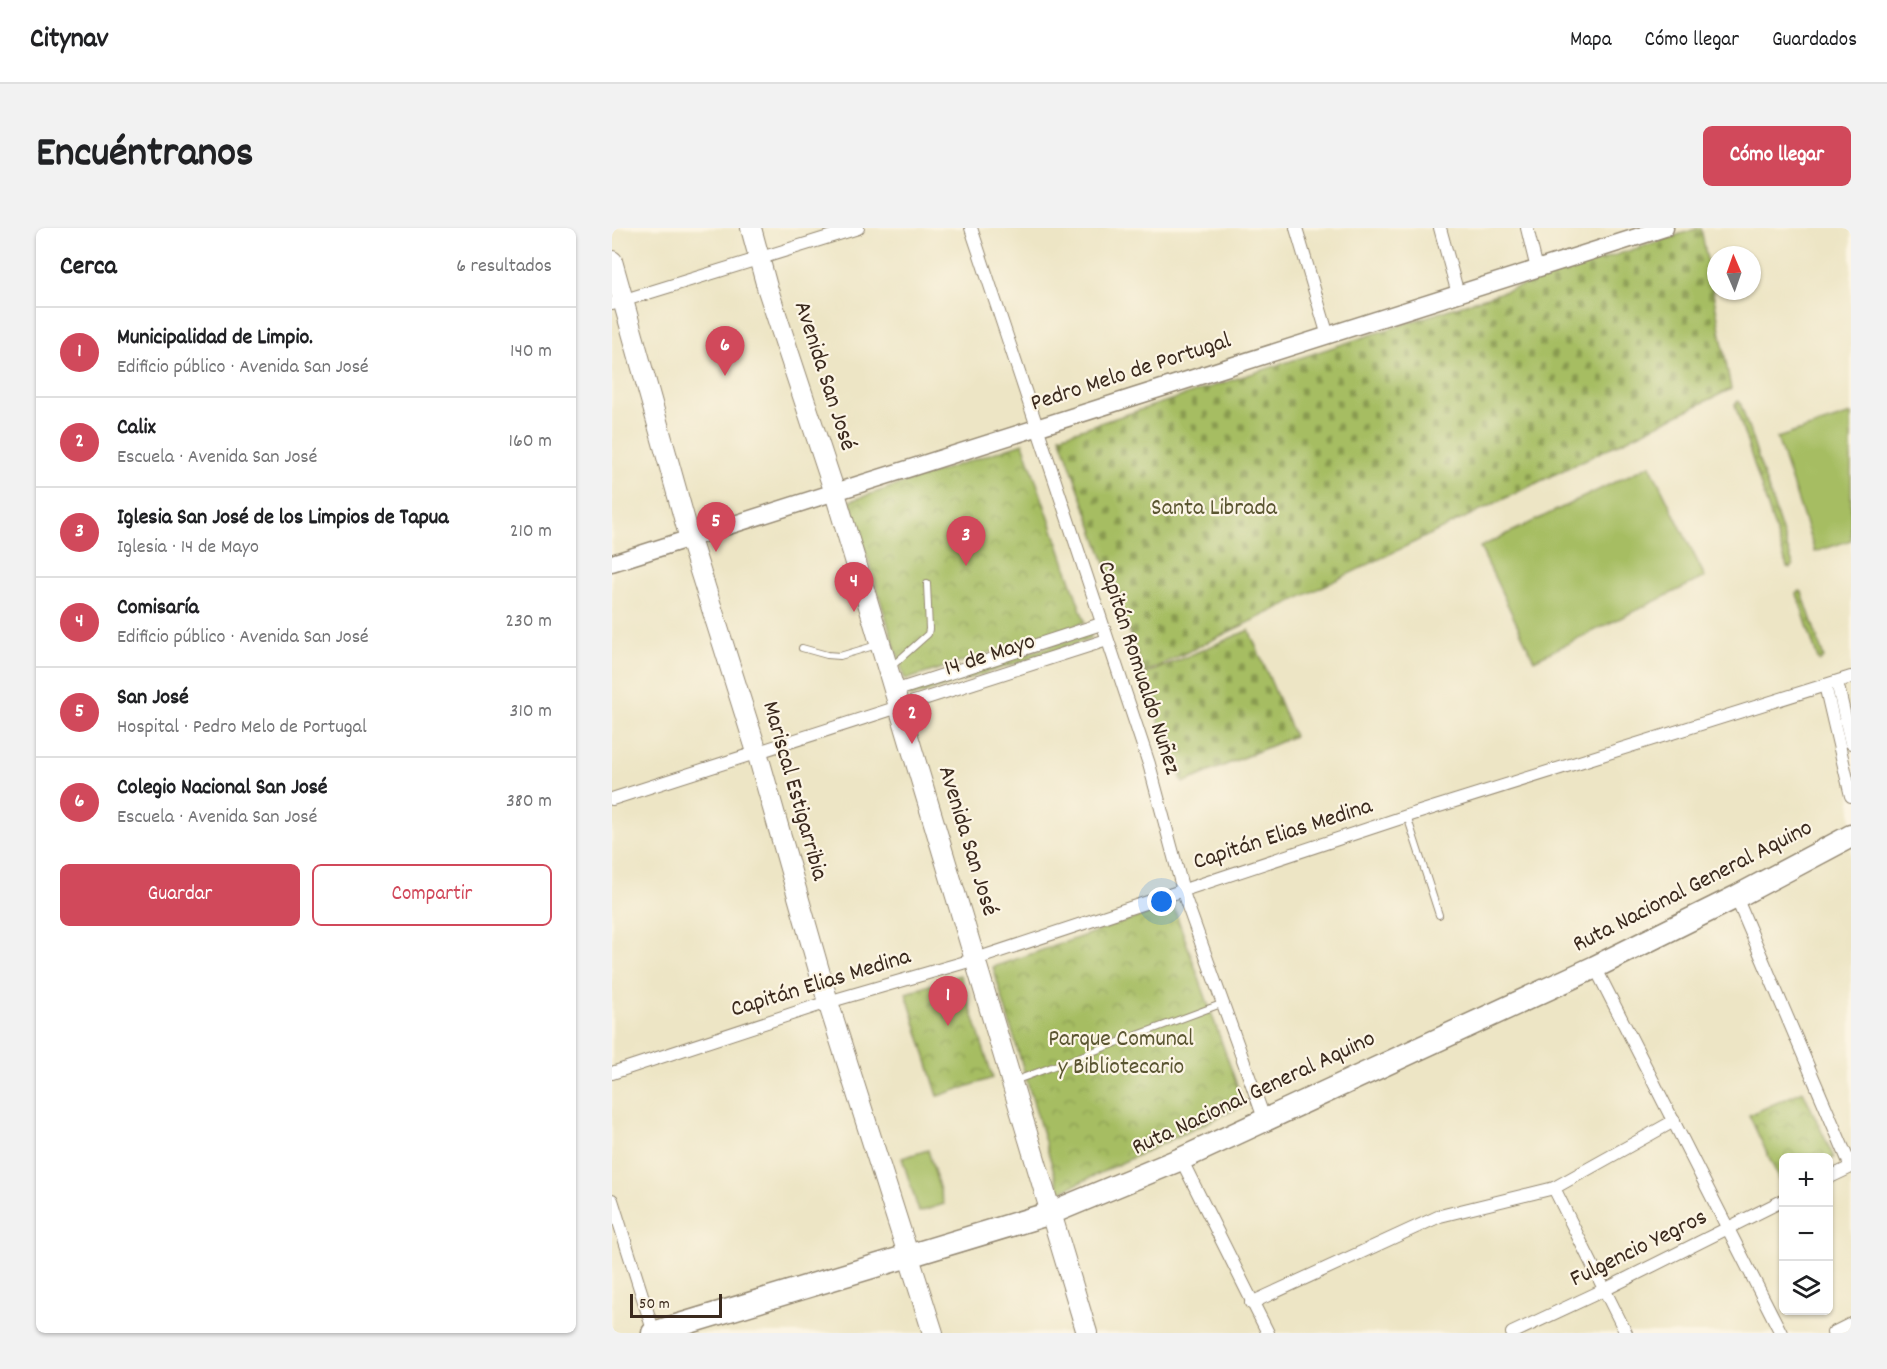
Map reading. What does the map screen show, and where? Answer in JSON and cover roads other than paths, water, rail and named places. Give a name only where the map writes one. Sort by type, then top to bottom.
[{"type":"highway","name":"Ruta Nacional General Aquino","points":[[654,1333],[1051,1213],[1181,1159],[1595,967],[1736,897],[1851,836]]},
{"type":"main road","name":"Avenida San José","points":[[751,228],[835,494],[1087,1333]]},
{"type":"main road","name":"Mariscal Estigarribia","points":[[612,261],[618,303],[757,752],[828,1002],[933,1333]]},
{"type":"street","points":[[618,303],[858,228]]},
{"type":"street","name":"Capitán Romualdo Nuñez","points":[[971,228],[1149,764],[1183,890],[1221,1004],[1265,1121]]},
{"type":"street","points":[[1296,228],[1328,336]]},
{"type":"street","points":[[1440,228],[1458,294]]},
{"type":"street","points":[[1527,228],[1538,269]]},
{"type":"street","name":"Pedro Melo de Portugal","points":[[612,563],[835,494],[1665,228]]},
{"type":"street","name":"14 de Mayo","points":[[612,799],[757,752],[1101,624]]},
{"type":"street","name":"14 de Mayo","points":[[897,699],[1107,640]]},
{"type":"street","name":"Capitán Elias Medina","points":[[612,1073],[828,1002],[976,958],[1407,816],[1851,677]]},
{"type":"street","points":[[1831,683],[1851,743]]},
{"type":"street","points":[[1831,683],[1851,796]]},
{"type":"street","points":[[1736,897],[1851,1167],[1833,1176]]},
{"type":"street","points":[[1595,967],[1781,1333]]},
{"type":"street","points":[[1251,1303],[1440,1215],[1554,1188],[1674,1121]]},
{"type":"street","points":[[1181,1159],[1268,1333]]},
{"type":"street","points":[[1554,1188],[1626,1333]]},
{"type":"street","points":[[612,1200],[654,1333]]},
{"type":"street","name":"Fulgencio Yegros","points":[[1512,1333],[1779,1202]]},
{"type":"street","points":[[1833,1333],[1851,1324]]},
{"type":"lane","points":[[888,670],[928,634],[927,584]]},
{"type":"lane","points":[[802,648],[840,656],[880,644]]},
{"type":"lane","points":[[1407,816],[1439,915]]},
{"type":"lane","points":[[1012,1082],[1221,1004]]},
{"type":"place","name":"Colegio Nacional San José","points":[[725,376]]},
{"type":"place","name":"San José","points":[[716,552]]},
{"type":"place","name":"Iglesia San José de los Limpios de Tapua","points":[[966,566]]},
{"type":"place","name":"Comisaría","points":[[854,612]]},
{"type":"place","name":"Calix","points":[[912,744]]},
{"type":"place","name":"Municipalidad de Limpio.","points":[[948,1026]]},
{"type":"park label","name":"Santa Librada","points":[[1214,509]]},
{"type":"park label","name":"Parque Comunal y Bibliotecario","points":[[1121,1054]]}]
